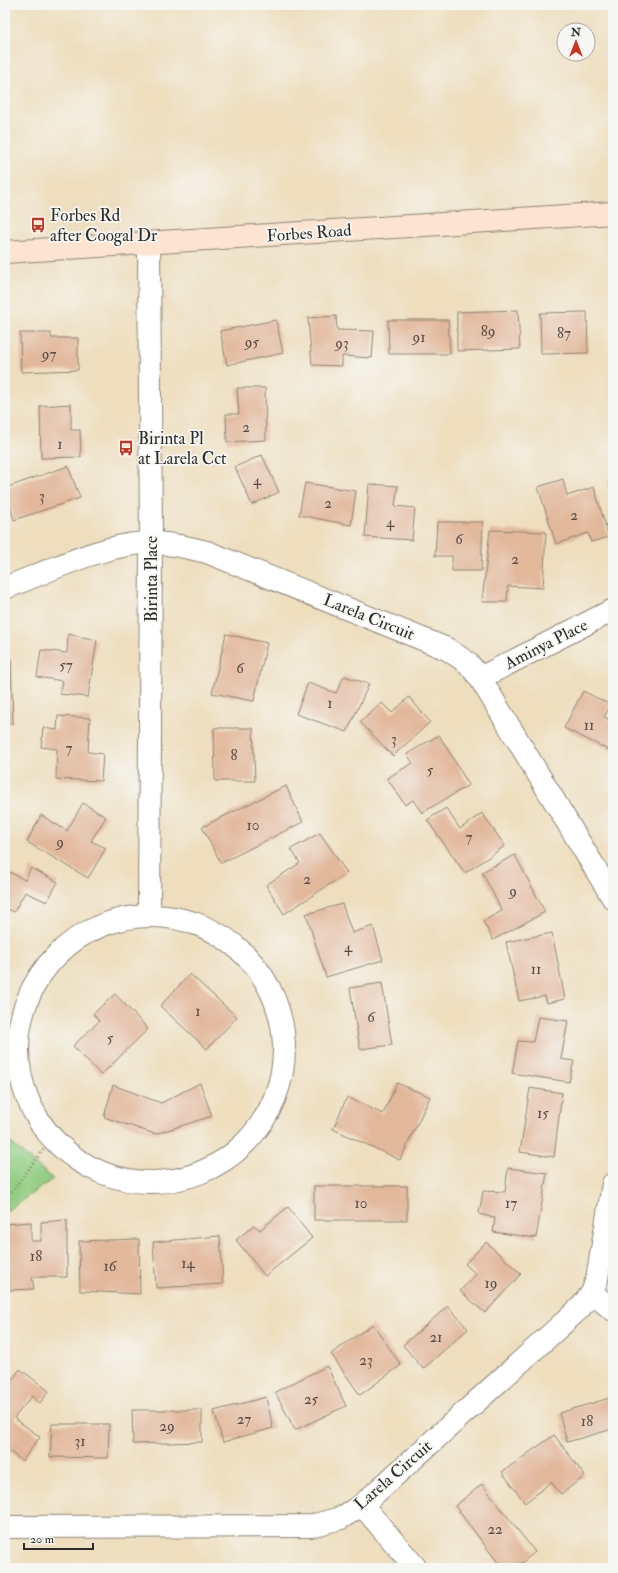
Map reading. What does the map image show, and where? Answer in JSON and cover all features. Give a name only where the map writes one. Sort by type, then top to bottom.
[{"type":"main road","name":"Forbes Road","points":[[5,252],[613,213]]},
{"type":"street","name":"Birinta Place","points":[[149,243],[151,543],[149,916]]},
{"type":"street","name":"Larela Circuit","points":[[5,588],[104,550],[151,543],[170,544],[207,552],[447,648],[468,663],[480,678],[613,898]]},
{"type":"street","name":"Aminya Place","points":[[480,678],[613,610]]},
{"type":"street","points":[[149,916],[174,919],[197,925],[214,933],[248,958],[268,984],[278,1005],[285,1043],[285,1065],[272,1105],[262,1125],[247,1142],[232,1155],[198,1174],[168,1181],[136,1181],[109,1175],[95,1170],[67,1153],[52,1138],[31,1108],[23,1082],[19,1062],[19,1030],[29,996],[44,970],[58,954],[74,940],[89,931],[112,922],[149,916]]},
{"type":"street","name":"Larela Circuit","points":[[5,1527],[311,1526],[341,1518],[362,1505],[580,1308],[592,1293],[597,1279],[613,1184]]},
{"type":"street","points":[[592,1293],[613,1310]]},
{"type":"street","points":[[362,1505],[416,1568]]},
{"type":"path","points":[[5,1196],[10,1194],[52,1138]]},
{"type":"green space","points":[[5,1138],[53,1179],[5,1212]]},
{"type":"building","points":[[518,310],[520,349],[457,351],[457,312]]},
{"type":"building","points":[[587,312],[588,353],[541,354],[540,313]]},
{"type":"building","points":[[336,316],[337,330],[374,331],[372,358],[342,356],[342,366],[312,365],[308,318]]},
{"type":"building","points":[[276,320],[283,353],[227,365],[220,331]]},
{"type":"building","points":[[388,320],[448,320],[450,354],[389,354]]},
{"type":"building","points":[[20,333],[51,333],[51,338],[78,338],[78,370],[21,372]]},
{"type":"building","points":[[237,388],[265,388],[266,440],[227,442],[226,414],[239,414]]},
{"type":"building","points":[[71,404],[71,430],[80,430],[81,457],[41,458],[40,406]]},
{"type":"building","points":[[262,455],[279,492],[252,505],[235,467]]},
{"type":"building","points":[[68,466],[80,498],[14,520],[5,488]]},
{"type":"building","points":[[563,479],[567,496],[594,487],[609,537],[591,542],[588,533],[556,544],[538,487]]},
{"type":"building","points":[[613,480],[613,497],[612,497],[609,481]]},
{"type":"building","points":[[305,483],[356,491],[351,525],[299,515]]},
{"type":"building","points":[[369,484],[398,486],[395,506],[415,508],[412,540],[365,537]]},
{"type":"building","points":[[437,522],[483,522],[481,571],[452,571],[452,556],[435,556]]},
{"type":"building","points":[[490,530],[546,532],[543,588],[508,586],[507,602],[482,602]]},
{"type":"building","points":[[68,634],[97,640],[88,697],[60,694],[63,681],[37,677],[41,650],[67,653]]},
{"type":"building","points":[[226,634],[267,643],[254,701],[212,693]]},
{"type":"building","points":[[5,660],[11,660],[13,723],[5,723]]},
{"type":"building","points":[[344,676],[369,684],[347,732],[296,714],[308,683],[336,693]]},
{"type":"building","points":[[583,691],[611,705],[604,717],[613,721],[613,752],[564,728]]},
{"type":"building","points":[[409,697],[430,722],[393,756],[360,722],[382,703],[392,713]]},
{"type":"building","points":[[58,716],[90,718],[88,752],[103,754],[101,781],[56,779],[57,749],[41,747],[43,728],[57,730]]},
{"type":"building","points":[[214,728],[253,728],[255,781],[215,781]]},
{"type":"building","points":[[439,735],[469,785],[422,813],[413,800],[405,805],[387,778],[413,763],[407,754]]},
{"type":"building","points":[[286,786],[303,822],[221,863],[202,827]]},
{"type":"building","points":[[83,803],[106,817],[91,841],[106,848],[88,878],[27,842],[41,815],[67,831]]},
{"type":"building","points":[[446,808],[460,829],[482,813],[505,846],[465,873],[427,820]]},
{"type":"building","points":[[320,833],[347,873],[284,914],[266,885],[300,863],[291,849]]},
{"type":"building","points":[[515,855],[545,912],[493,940],[483,921],[502,911],[482,872]]},
{"type":"building","points":[[31,868],[58,882],[47,902],[25,892],[14,912],[5,908],[5,870],[25,880]]},
{"type":"building","points":[[342,904],[352,933],[373,926],[383,960],[326,977],[306,914]]},
{"type":"building","points":[[552,933],[565,999],[547,1003],[545,996],[519,1001],[506,942]]},
{"type":"building","points":[[190,974],[237,1017],[207,1049],[160,1006]]},
{"type":"building","points":[[382,983],[392,1045],[360,1049],[350,988]]},
{"type":"building","points":[[115,994],[148,1029],[101,1075],[73,1046],[99,1021],[93,1014]]},
{"type":"building","points":[[538,1017],[568,1021],[561,1059],[574,1061],[569,1082],[512,1073],[518,1041],[533,1042]]},
{"type":"building","points":[[200,1083],[212,1116],[155,1134],[104,1117],[113,1085],[161,1103]]},
{"type":"building","points":[[397,1083],[430,1097],[400,1160],[333,1129],[347,1097],[383,1114]]},
{"type":"building","points":[[530,1088],[562,1093],[554,1157],[520,1152]]},
{"type":"building","points":[[508,1168],[547,1173],[536,1238],[493,1232],[495,1218],[479,1214],[483,1191],[505,1192]]},
{"type":"building","points":[[314,1186],[407,1186],[407,1220],[314,1220]]},
{"type":"building","points":[[288,1207],[312,1238],[265,1276],[236,1240],[254,1225],[260,1230]]},
{"type":"building","points":[[67,1220],[67,1277],[32,1277],[34,1289],[5,1290],[5,1224],[31,1222],[31,1241],[41,1241],[41,1222]]},
{"type":"building","points":[[220,1236],[223,1284],[156,1288],[153,1242]]},
{"type":"building","points":[[139,1239],[140,1294],[80,1291],[79,1241]]},
{"type":"building","points":[[486,1242],[521,1274],[485,1313],[460,1291],[476,1274],[465,1264]]},
{"type":"building","points":[[448,1306],[468,1329],[423,1369],[403,1345]]},
{"type":"building","points":[[373,1324],[401,1365],[360,1395],[331,1354]]},
{"type":"building","points":[[327,1366],[346,1406],[295,1430],[275,1392]]},
{"type":"building","points":[[20,1369],[49,1391],[40,1403],[32,1396],[14,1418],[40,1437],[22,1461],[5,1448],[5,1389]]},
{"type":"building","points":[[266,1397],[273,1428],[223,1442],[214,1411]]},
{"type":"building","points":[[613,1397],[613,1429],[567,1442],[559,1413]]},
{"type":"building","points":[[132,1410],[202,1410],[202,1442],[133,1444]]},
{"type":"building","points":[[52,1424],[109,1424],[108,1458],[50,1457]]},
{"type":"building","points":[[554,1435],[585,1476],[561,1494],[551,1482],[525,1503],[502,1472]]},
{"type":"building","points":[[482,1484],[535,1552],[516,1568],[502,1568],[455,1506]]},
{"type":"place","name":"Forbes Rd after Coogal Dr","points":[[38,225]]},
{"type":"place","name":"Birinta Pl at Larela Cct","points":[[126,448]]}]
